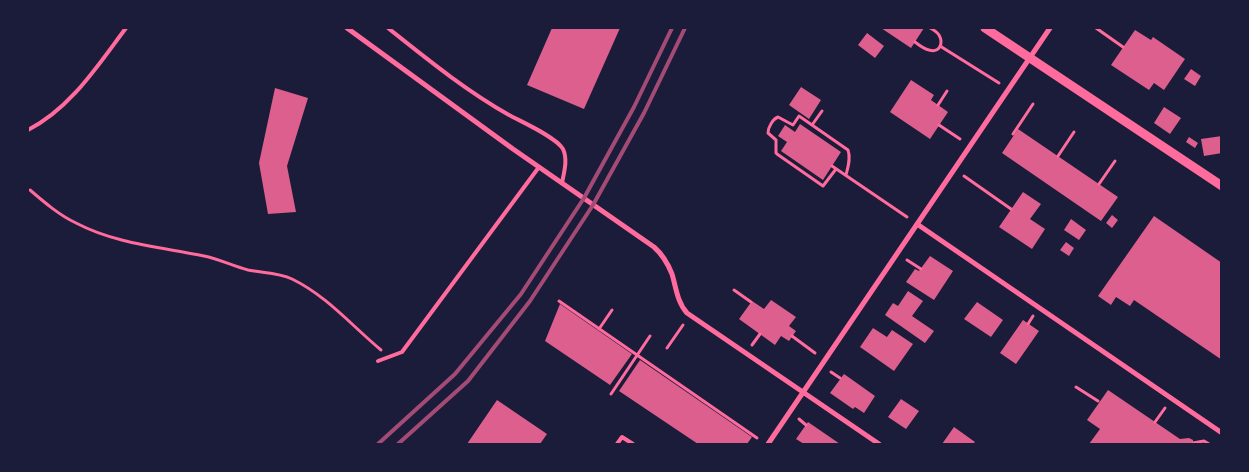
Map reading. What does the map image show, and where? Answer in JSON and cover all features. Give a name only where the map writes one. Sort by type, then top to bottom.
[{"type":"street","points":[[347,28],[513,149],[658,250],[665,259],[680,303],[687,312],[879,444]]},
{"type":"street","points":[[985,28],[1222,186]]},
{"type":"street","points":[[768,444],[1050,28]]},
{"type":"street","points":[[917,224],[1222,433]]},
{"type":"lane","points":[[28,130],[69,99],[89,77],[126,28]]},
{"type":"lane","points":[[388,28],[470,92],[552,139],[563,149],[566,167],[562,183]]},
{"type":"lane","points":[[378,361],[402,352],[539,167]]},
{"type":"lane","points":[[617,444],[622,437],[633,444]]},
{"type":"path","points":[[915,42],[926,49],[936,50],[940,46],[941,38],[930,28]]},
{"type":"path","points":[[1096,28],[1123,47]]},
{"type":"path","points":[[940,46],[998,82]]},
{"type":"path","points":[[938,105],[947,91]]},
{"type":"path","points":[[1013,134],[1033,104]]},
{"type":"path","points":[[812,125],[822,111]]},
{"type":"path","points":[[836,169],[824,186],[821,186],[777,154],[776,140],[768,133],[768,128],[774,119],[778,116],[793,125],[799,116],[849,151],[846,175]]},
{"type":"path","points":[[939,125],[960,139]]},
{"type":"path","points":[[1058,156],[1074,132]]},
{"type":"path","points":[[1099,184],[1114,160]]},
{"type":"path","points":[[832,166],[907,217]]},
{"type":"path","points":[[964,176],[1011,209]]},
{"type":"path","points":[[30,190],[57,212],[74,223],[94,232],[140,245],[207,256],[247,270],[290,278],[302,284],[336,309],[389,357]]},
{"type":"path","points":[[908,260],[921,269]]},
{"type":"path","points":[[734,290],[751,302]]},
{"type":"path","points":[[559,301],[757,438]]},
{"type":"path","points":[[599,329],[612,310]]},
{"type":"path","points":[[1028,324],[1033,316]]},
{"type":"path","points":[[668,348],[684,325]]},
{"type":"path","points":[[752,346],[760,334]]},
{"type":"path","points":[[611,394],[650,336]]},
{"type":"path","points":[[792,336],[815,353]]},
{"type":"path","points":[[831,372],[840,378]]},
{"type":"path","points":[[1076,387],[1098,401]]},
{"type":"path","points":[[1155,422],[1166,408]]},
{"type":"path","points":[[799,420],[806,425]]},
{"type":"path","points":[[1193,443],[1204,441],[1210,444]]},
{"type":"building","points":[[552,28],[620,28],[584,109],[527,85]]},
{"type":"building","points":[[881,28],[924,28],[911,48]]},
{"type":"building","points":[[1135,30],[1151,40],[1153,37],[1185,59],[1164,90],[1154,83],[1149,90],[1111,65]]},
{"type":"building","points":[[867,33],[884,46],[875,58],[858,45]]},
{"type":"building","points":[[1191,69],[1201,76],[1195,86],[1184,79]]},
{"type":"building","points":[[911,80],[934,95],[931,100],[948,112],[930,139],[890,112]]},
{"type":"building","points":[[801,87],[821,100],[809,119],[789,105]]},
{"type":"building","points":[[275,88],[308,98],[287,166],[296,212],[268,214],[259,163]]},
{"type":"building","points":[[1164,107],[1181,118],[1170,134],[1154,123]]},
{"type":"building","points":[[800,124],[841,152],[823,180],[781,151],[787,142],[778,136],[785,125],[795,132]]},
{"type":"building","points":[[1018,129],[1118,197],[1101,221],[1002,153]]},
{"type":"building","points":[[1222,136],[1222,153],[1204,156],[1201,139]]},
{"type":"building","points":[[1189,137],[1198,143],[1195,148],[1186,142]]},
{"type":"building","points":[[1023,192],[1041,204],[1030,219],[1045,229],[1032,249],[999,227]]},
{"type":"building","points":[[1112,215],[1118,220],[1112,228],[1106,223]]},
{"type":"building","points":[[1154,216],[1222,263],[1222,360],[1134,300],[1130,306],[1116,297],[1111,305],[1098,296]]},
{"type":"building","points":[[1071,219],[1086,230],[1079,240],[1064,230]]},
{"type":"building","points":[[1066,242],[1074,248],[1069,256],[1060,250]]},
{"type":"building","points":[[930,256],[953,271],[934,300],[906,282],[915,269],[919,271]]},
{"type":"building","points":[[908,291],[923,301],[912,316],[934,331],[925,343],[885,315],[893,303],[898,306]]},
{"type":"building","points":[[771,300],[796,317],[789,326],[796,331],[789,341],[781,336],[775,345],[739,319],[752,301],[764,309]]},
{"type":"building","points":[[977,302],[1003,320],[991,337],[964,319]]},
{"type":"building","points":[[560,304],[632,354],[610,385],[545,341]]},
{"type":"building","points":[[1023,320],[1039,331],[1016,364],[1000,353]]},
{"type":"building","points":[[873,328],[887,337],[892,330],[913,344],[894,371],[860,347]]},
{"type":"building","points":[[640,360],[752,437],[747,444],[698,444],[619,391]]},
{"type":"building","points":[[844,374],[875,396],[864,413],[855,407],[853,409],[830,393]]},
{"type":"building","points":[[1108,390],[1180,439],[1189,438],[1193,440],[1193,444],[1089,444],[1100,429],[1087,420]]},
{"type":"building","points":[[901,399],[919,411],[906,429],[888,417]]},
{"type":"building","points":[[497,400],[547,434],[540,444],[467,444]]},
{"type":"building","points":[[808,422],[840,444],[804,444],[796,439]]},
{"type":"building","points":[[954,427],[975,442],[973,444],[942,444]]},
{"type":"railway","points":[[378,444],[455,374],[521,294],[584,198],[634,107],[672,28]]},
{"type":"railway","points":[[398,444],[468,381],[530,301],[593,205],[644,113],[685,28]]}]
